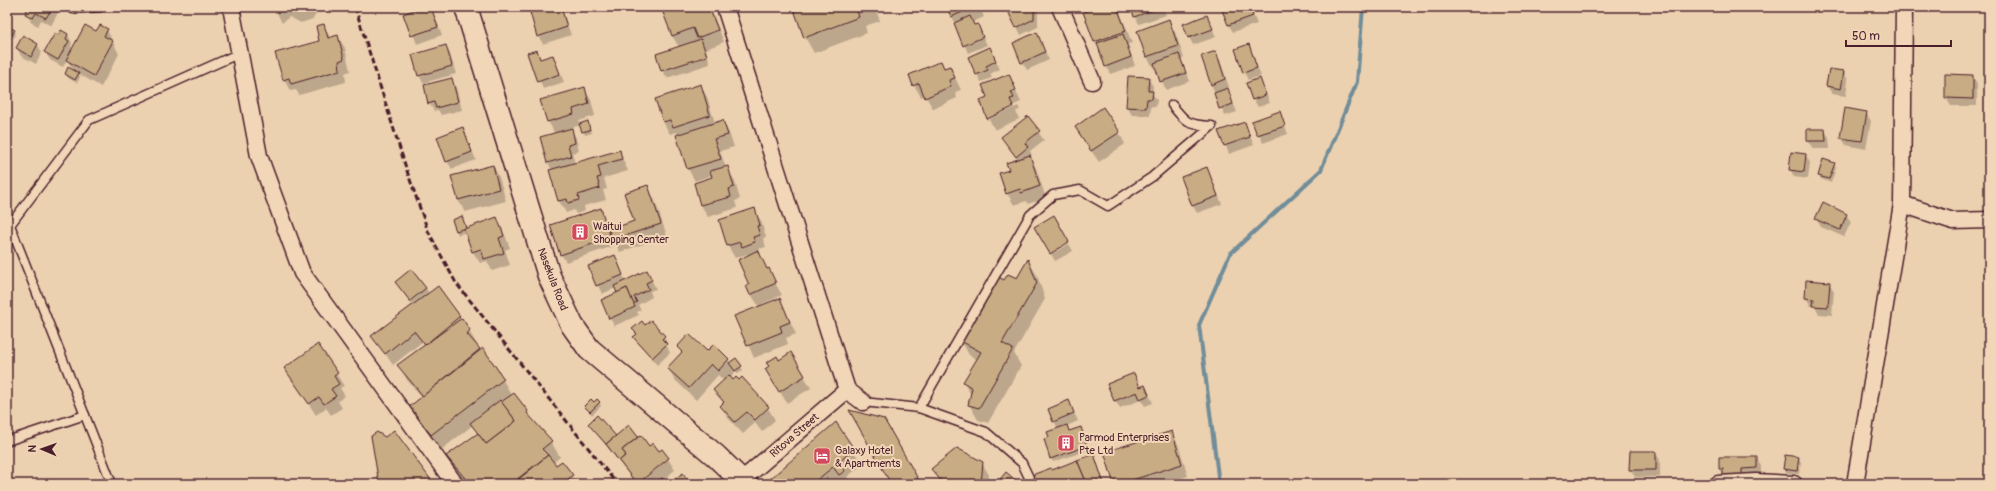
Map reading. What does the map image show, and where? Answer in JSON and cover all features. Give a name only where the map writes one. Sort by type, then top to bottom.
[{"type":"main road","name":"Nasekula Road","points":[[466,7],[549,276],[572,325],[589,349],[743,482]]},
{"type":"street","points":[[231,7],[259,156],[302,273],[455,484]]},
{"type":"street","points":[[725,7],[847,390],[863,402]]},
{"type":"street","points":[[1060,7],[1092,82]]},
{"type":"street","points":[[1855,484],[1902,204],[1904,7]]},
{"type":"street","points":[[1902,204],[1953,221],[1989,220]]},
{"type":"street","name":"Ritova Street","points":[[743,482],[847,390]]},
{"type":"street","points":[[1718,484],[1756,482],[1794,484]]},
{"type":"lane","points":[[73,9],[102,7]]},
{"type":"lane","points":[[112,484],[9,226],[89,120],[240,53]]},
{"type":"lane","points":[[919,408],[1030,215],[1053,195],[1080,190],[1108,206],[1152,177],[1212,126],[1199,125],[1184,121],[1172,105]]},
{"type":"lane","points":[[863,402],[919,408],[986,432],[1022,463],[1032,484]]},
{"type":"lane","points":[[7,442],[85,416]]},
{"type":"building","points":[[26,7],[53,7],[46,18],[36,13],[33,18],[25,14],[28,8]]},
{"type":"building","points":[[285,7],[306,7],[294,11]]},
{"type":"building","points":[[422,7],[431,7],[438,27],[411,36],[403,14]]},
{"type":"building","points":[[547,7],[561,7],[567,27],[537,37],[530,12]]},
{"type":"building","points":[[670,7],[709,7],[718,30],[697,38],[693,28],[672,36],[662,10]]},
{"type":"building","points":[[793,7],[867,7],[857,11],[859,17],[804,38]]},
{"type":"building","points":[[947,7],[974,7],[951,17]]},
{"type":"building","points":[[1012,7],[1034,7],[1034,19],[1016,28],[1007,9]]},
{"type":"building","points":[[1097,7],[1117,7],[1126,31],[1094,42],[1083,12]]},
{"type":"building","points":[[1131,7],[1162,7],[1134,17]]},
{"type":"building","points":[[1232,7],[1250,7],[1253,16],[1228,25],[1222,10]]},
{"type":"building","points":[[1207,15],[1213,29],[1188,38],[1183,24]]},
{"type":"building","points":[[970,16],[974,25],[978,24],[983,37],[963,46],[954,23]]},
{"type":"building","points":[[1169,19],[1178,46],[1146,57],[1137,31]]},
{"type":"building","points":[[324,24],[328,38],[338,35],[344,59],[339,61],[340,70],[291,84],[289,78],[283,80],[275,53],[319,41],[316,26]]},
{"type":"building","points":[[85,25],[96,31],[100,25],[108,29],[104,36],[113,41],[94,76],[66,60]]},
{"type":"building","points":[[7,26],[15,30],[12,35],[7,33]]},
{"type":"building","points":[[61,30],[68,34],[66,39],[69,41],[58,60],[44,52],[55,33],[58,35]]},
{"type":"building","points":[[1037,32],[1045,52],[1021,63],[1013,43]]},
{"type":"building","points":[[1123,34],[1131,57],[1105,67],[1097,43]]},
{"type":"building","points":[[23,35],[38,44],[31,57],[16,48]]},
{"type":"building","points":[[701,39],[707,56],[661,71],[656,54]]},
{"type":"building","points":[[1249,44],[1257,68],[1243,73],[1235,49]]},
{"type":"building","points":[[446,45],[452,66],[418,76],[412,55]]},
{"type":"building","points":[[990,47],[996,61],[986,66],[988,70],[976,75],[968,57]]},
{"type":"building","points":[[537,50],[540,59],[553,55],[560,74],[537,82],[527,53]]},
{"type":"building","points":[[1216,51],[1225,79],[1211,85],[1201,56]]},
{"type":"building","points":[[1179,54],[1186,73],[1160,82],[1154,63]]},
{"type":"building","points":[[941,61],[944,68],[950,66],[955,78],[949,80],[951,86],[925,98],[919,83],[913,86],[909,75]]},
{"type":"building","points":[[68,67],[79,73],[75,80],[65,74]]},
{"type":"building","points":[[1829,69],[1844,71],[1841,89],[1826,86]]},
{"type":"building","points":[[1009,74],[1016,90],[1011,92],[1014,98],[1010,99],[1013,107],[987,119],[980,100],[987,97],[982,85]]},
{"type":"building","points":[[1945,74],[1973,75],[1973,99],[1945,98]]},
{"type":"building","points":[[1128,76],[1149,77],[1148,91],[1153,91],[1152,99],[1147,99],[1146,108],[1126,107]]},
{"type":"building","points":[[452,78],[458,102],[436,108],[434,102],[428,104],[424,85]]},
{"type":"building","points":[[1260,78],[1266,95],[1252,100],[1246,83]]},
{"type":"building","points":[[701,84],[710,115],[673,127],[670,120],[663,122],[655,99]]},
{"type":"building","points":[[585,87],[589,104],[573,109],[574,114],[547,122],[540,100]]},
{"type":"building","points":[[1228,88],[1233,104],[1219,109],[1214,93]]},
{"type":"building","points":[[1103,107],[1120,132],[1091,151],[1075,127]]},
{"type":"building","points":[[1845,108],[1867,112],[1862,141],[1840,138]]},
{"type":"building","points":[[1280,111],[1285,126],[1257,135],[1252,121]]},
{"type":"building","points":[[1028,116],[1040,131],[1025,143],[1028,147],[1016,157],[1001,137]]},
{"type":"building","points":[[723,120],[728,135],[714,139],[721,159],[687,169],[676,135]]},
{"type":"building","points":[[588,121],[590,130],[582,132],[579,124]]},
{"type":"building","points":[[1245,122],[1250,137],[1224,146],[1218,131]]},
{"type":"building","points":[[463,127],[472,152],[446,162],[437,137]]},
{"type":"building","points":[[572,128],[575,143],[568,145],[571,156],[547,163],[540,137]]},
{"type":"building","points":[[1807,129],[1825,129],[1826,141],[1807,141]]},
{"type":"building","points":[[620,150],[622,159],[598,166],[601,177],[597,178],[600,188],[578,195],[579,200],[568,203],[567,199],[558,201],[549,170]]},
{"type":"building","points":[[1791,152],[1806,154],[1804,172],[1789,170]]},
{"type":"building","points":[[1030,155],[1040,186],[1021,193],[1020,189],[1006,194],[999,173],[1009,170],[1006,163]]},
{"type":"building","points":[[1823,159],[1835,163],[1829,179],[1818,176]]},
{"type":"building","points":[[493,165],[499,189],[458,200],[451,176]]},
{"type":"building","points":[[728,166],[734,187],[729,189],[731,197],[700,205],[694,183],[712,177],[710,171]]},
{"type":"building","points":[[1207,167],[1218,196],[1192,206],[1181,177]]},
{"type":"building","points":[[648,185],[661,224],[612,240],[609,230],[634,221],[624,193]]},
{"type":"building","points":[[1823,202],[1847,214],[1840,230],[1815,219]]},
{"type":"building","name":"Waitui Shopping Center","points":[[601,208],[610,238],[560,255],[550,225]]},
{"type":"building","points":[[755,208],[760,225],[757,226],[760,235],[753,237],[755,242],[742,247],[740,242],[727,246],[719,220]]},
{"type":"building","points":[[1054,215],[1069,242],[1050,254],[1034,227]]},
{"type":"building","points":[[462,216],[466,228],[456,231],[452,220]]},
{"type":"building","points":[[497,217],[504,236],[499,238],[504,253],[484,259],[481,249],[472,252],[464,229]]},
{"type":"building","points":[[758,250],[776,283],[750,295],[746,286],[749,285],[738,260]]},
{"type":"building","points":[[615,255],[623,275],[596,286],[588,266]]},
{"type":"building","points":[[1028,259],[1037,283],[1002,343],[1013,349],[979,408],[968,405],[972,388],[963,382],[981,352],[959,340],[997,276],[1004,280],[1008,274],[1017,278]]},
{"type":"building","points":[[411,269],[426,288],[410,301],[395,282]]},
{"type":"building","points":[[647,270],[652,280],[646,283],[649,289],[634,297],[637,302],[633,304],[627,288],[617,293],[614,286]]},
{"type":"building","points":[[1806,280],[1830,282],[1828,307],[1813,306],[1814,299],[1805,298]]},
{"type":"building","points":[[438,286],[460,316],[425,345],[414,331],[385,354],[371,336]]},
{"type":"building","points":[[627,288],[635,307],[609,319],[601,300]]},
{"type":"building","points":[[780,298],[790,322],[780,326],[782,332],[747,346],[734,316]]},
{"type":"building","points":[[462,318],[470,330],[467,334],[480,349],[423,396],[397,365]]},
{"type":"building","points":[[651,320],[665,336],[662,339],[667,344],[652,358],[633,337],[637,334],[632,329],[642,321],[645,325]]},
{"type":"building","points":[[689,334],[707,351],[714,344],[729,359],[718,371],[711,364],[689,388],[667,368],[682,352],[677,347]]},
{"type":"building","points":[[318,344],[338,373],[334,376],[339,384],[331,389],[336,396],[324,404],[319,397],[309,404],[284,368]]},
{"type":"building","points":[[483,348],[504,379],[431,435],[409,407]]},
{"type":"building","points":[[791,352],[805,376],[779,392],[765,369],[769,366],[766,363],[777,356],[779,360]]},
{"type":"building","points":[[736,358],[742,366],[735,371],[729,363]]},
{"type":"building","points":[[1134,373],[1140,387],[1145,385],[1149,395],[1140,399],[1137,392],[1114,401],[1107,384]]},
{"type":"building","points":[[729,375],[733,380],[736,377],[739,380],[742,377],[769,407],[755,420],[747,412],[735,422],[720,406],[724,402],[713,390]]},
{"type":"building","points":[[514,393],[528,411],[527,413],[552,441],[542,449],[548,455],[511,484],[470,484],[446,456],[478,433],[486,444],[516,421],[501,402]]},
{"type":"building","points":[[591,399],[594,402],[597,399],[600,402],[590,412],[584,406]]},
{"type":"building","points":[[500,400],[516,421],[486,444],[470,423]]},
{"type":"building","points":[[1069,400],[1074,413],[1053,422],[1048,409]]},
{"type":"building","points":[[849,410],[884,419],[921,484],[891,484]]},
{"type":"building","points":[[597,415],[616,436],[606,444],[588,424]]},
{"type":"building","name":"Galaxy Hotel & Apartments","points":[[836,422],[854,449],[839,462],[845,471],[839,475],[833,467],[812,484],[770,484],[771,478]]},
{"type":"building","points":[[629,425],[638,437],[622,450],[626,455],[619,461],[606,444]]},
{"type":"building","name":"Parmod Enterprises Pte Ltd","points":[[1067,425],[1069,431],[1081,427],[1087,446],[1050,459],[1044,439],[1049,437],[1047,432]]},
{"type":"building","points":[[394,430],[434,484],[379,484],[371,436],[377,432],[385,437]]},
{"type":"building","points":[[1172,431],[1182,464],[1120,484],[1114,484],[1104,452]]},
{"type":"building","points":[[641,435],[649,446],[653,443],[659,451],[662,449],[669,458],[642,480],[645,484],[637,484],[619,461],[626,455],[622,450]]},
{"type":"building","points":[[957,448],[983,462],[981,484],[944,484],[931,469]]},
{"type":"building","points":[[1630,451],[1656,451],[1656,470],[1629,470]]},
{"type":"building","points":[[1094,454],[1104,484],[1087,484],[1077,460]]},
{"type":"building","points":[[548,455],[556,465],[562,461],[573,475],[562,484],[513,484]]},
{"type":"building","points":[[1785,455],[1799,457],[1797,471],[1783,469]]},
{"type":"building","points":[[1719,457],[1757,457],[1757,468],[1742,469],[1742,476],[1723,476],[1723,469],[1719,469]]},
{"type":"building","points":[[1077,460],[1087,484],[1036,484],[1032,475],[1051,468],[1052,470]]},
{"type":"building","points":[[1006,472],[1020,484],[996,484]]},
{"type":"building","points":[[683,473],[691,484],[668,484]]},
{"type":"building","points":[[662,478],[667,484],[654,484]]},
{"type":"waterway","points":[[1219,484],[1199,325],[1230,254],[1321,170],[1357,82],[1363,7]]},
{"type":"railway","points":[[355,7],[407,171],[428,231],[456,283],[617,484]]},
{"type":"place","name":"Waitui Shopping Center","points":[[580,232]]},
{"type":"place","name":"Parmod Enterprises Pte Ltd","points":[[1066,443]]},
{"type":"place","name":"Galaxy Hotel & Apartments","points":[[822,456]]}]
